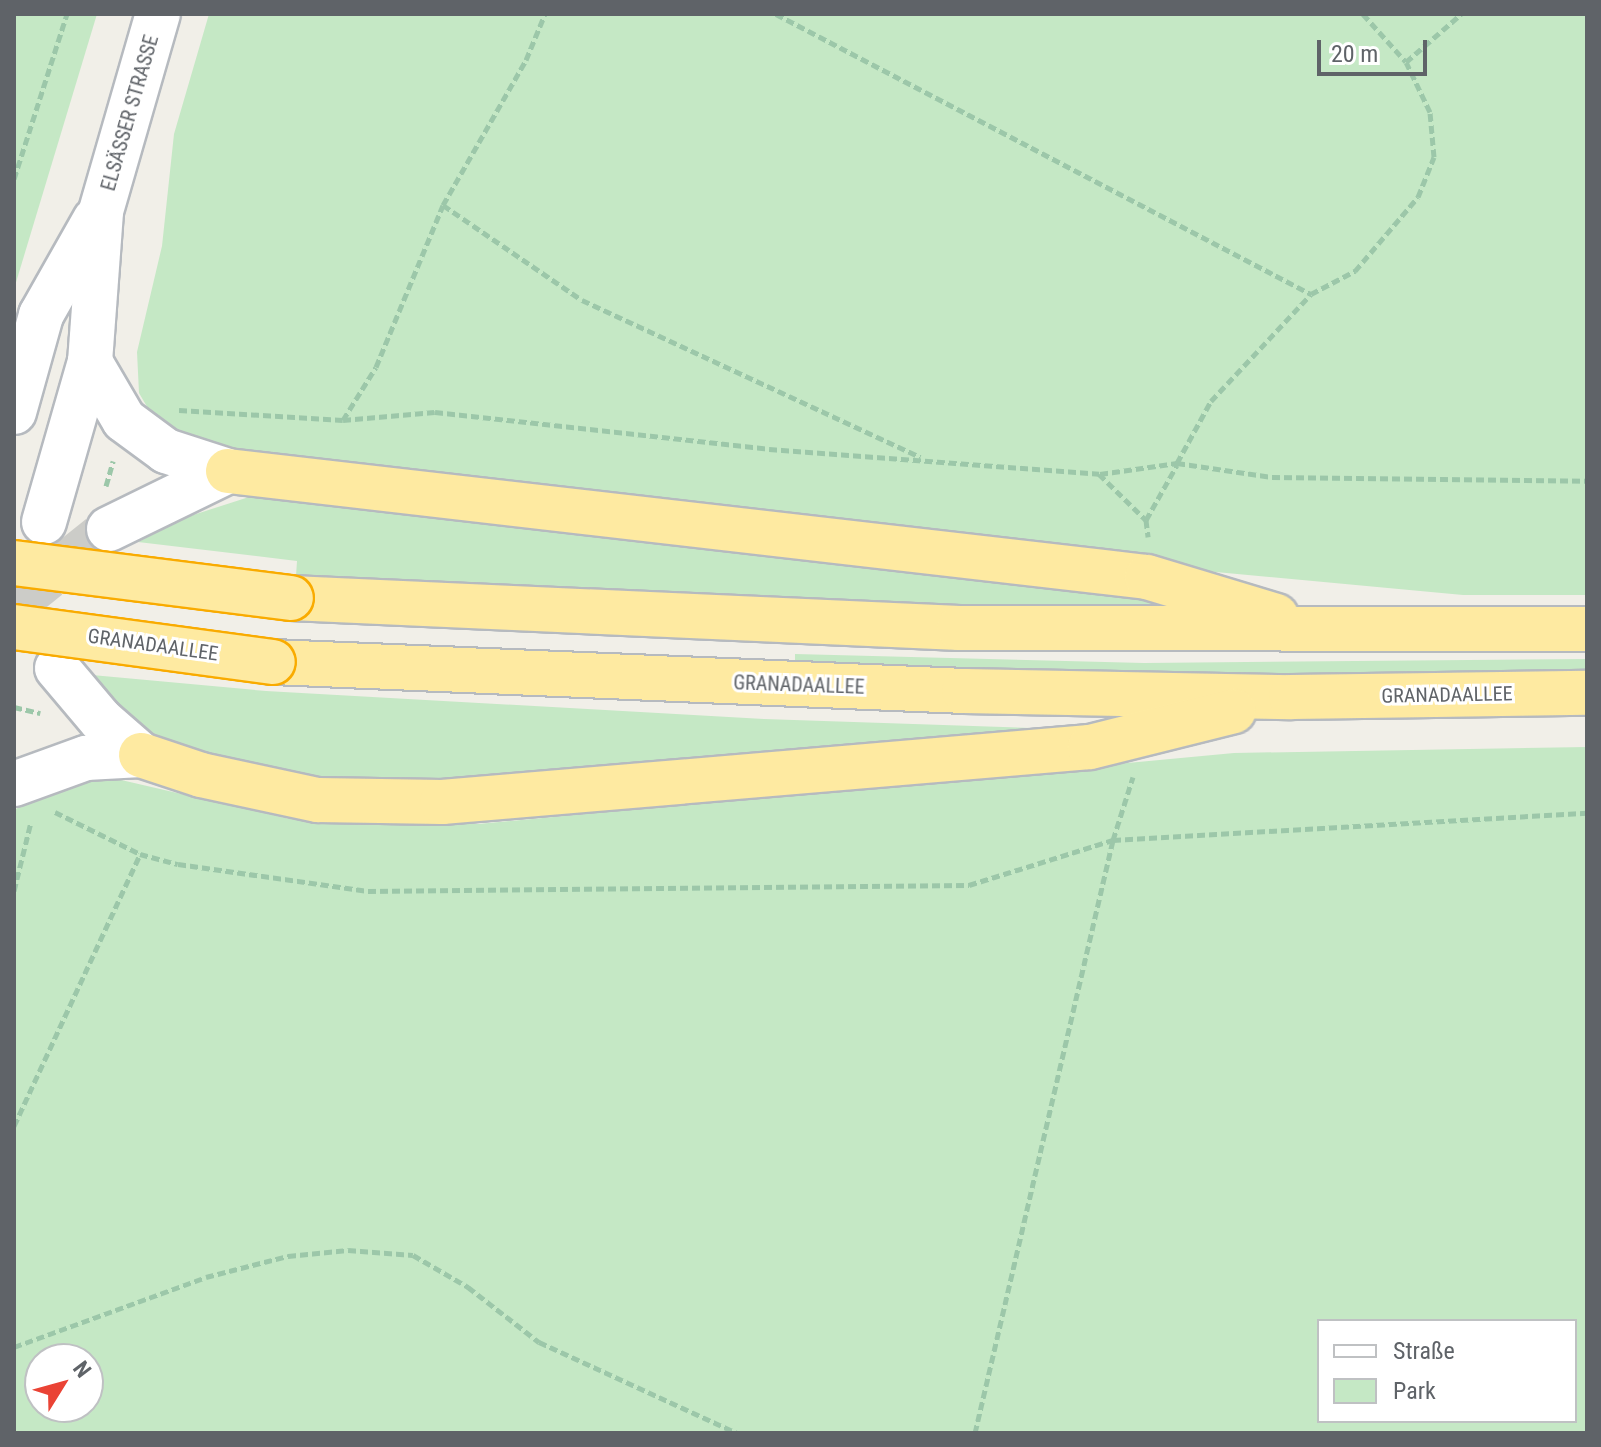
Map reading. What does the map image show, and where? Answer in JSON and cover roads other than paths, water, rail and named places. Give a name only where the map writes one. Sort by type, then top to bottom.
[{"type":"highway","points":[[228,471],[1147,577],[1324,631]]},
{"type":"highway","points":[[14,563],[291,598],[825,624],[1324,631],[1587,629]]},
{"type":"highway","name":"GRANADAALLEE","points":[[14,627],[273,662],[808,686],[1291,697],[1587,693]]},
{"type":"highway","points":[[141,755],[201,775],[318,800],[442,802],[1090,747],[1291,697]]},
{"type":"main road","name":"ELSÄSSER STRASSE","points":[[44,522],[90,362],[101,211],[158,14]]},
{"type":"main road","name":"ELSÄSSER STRASSE","points":[[14,412],[28,328],[101,211]]},
{"type":"main road","points":[[90,362],[124,420],[166,451],[228,471]]},
{"type":"main road","points":[[106,512],[228,471]]},
{"type":"main road","points":[[57,668],[101,720],[141,755]]},
{"type":"main road","points":[[23,801],[86,758],[141,755]]},
{"type":"tunnel","points":[[14,605],[109,529]]}]
